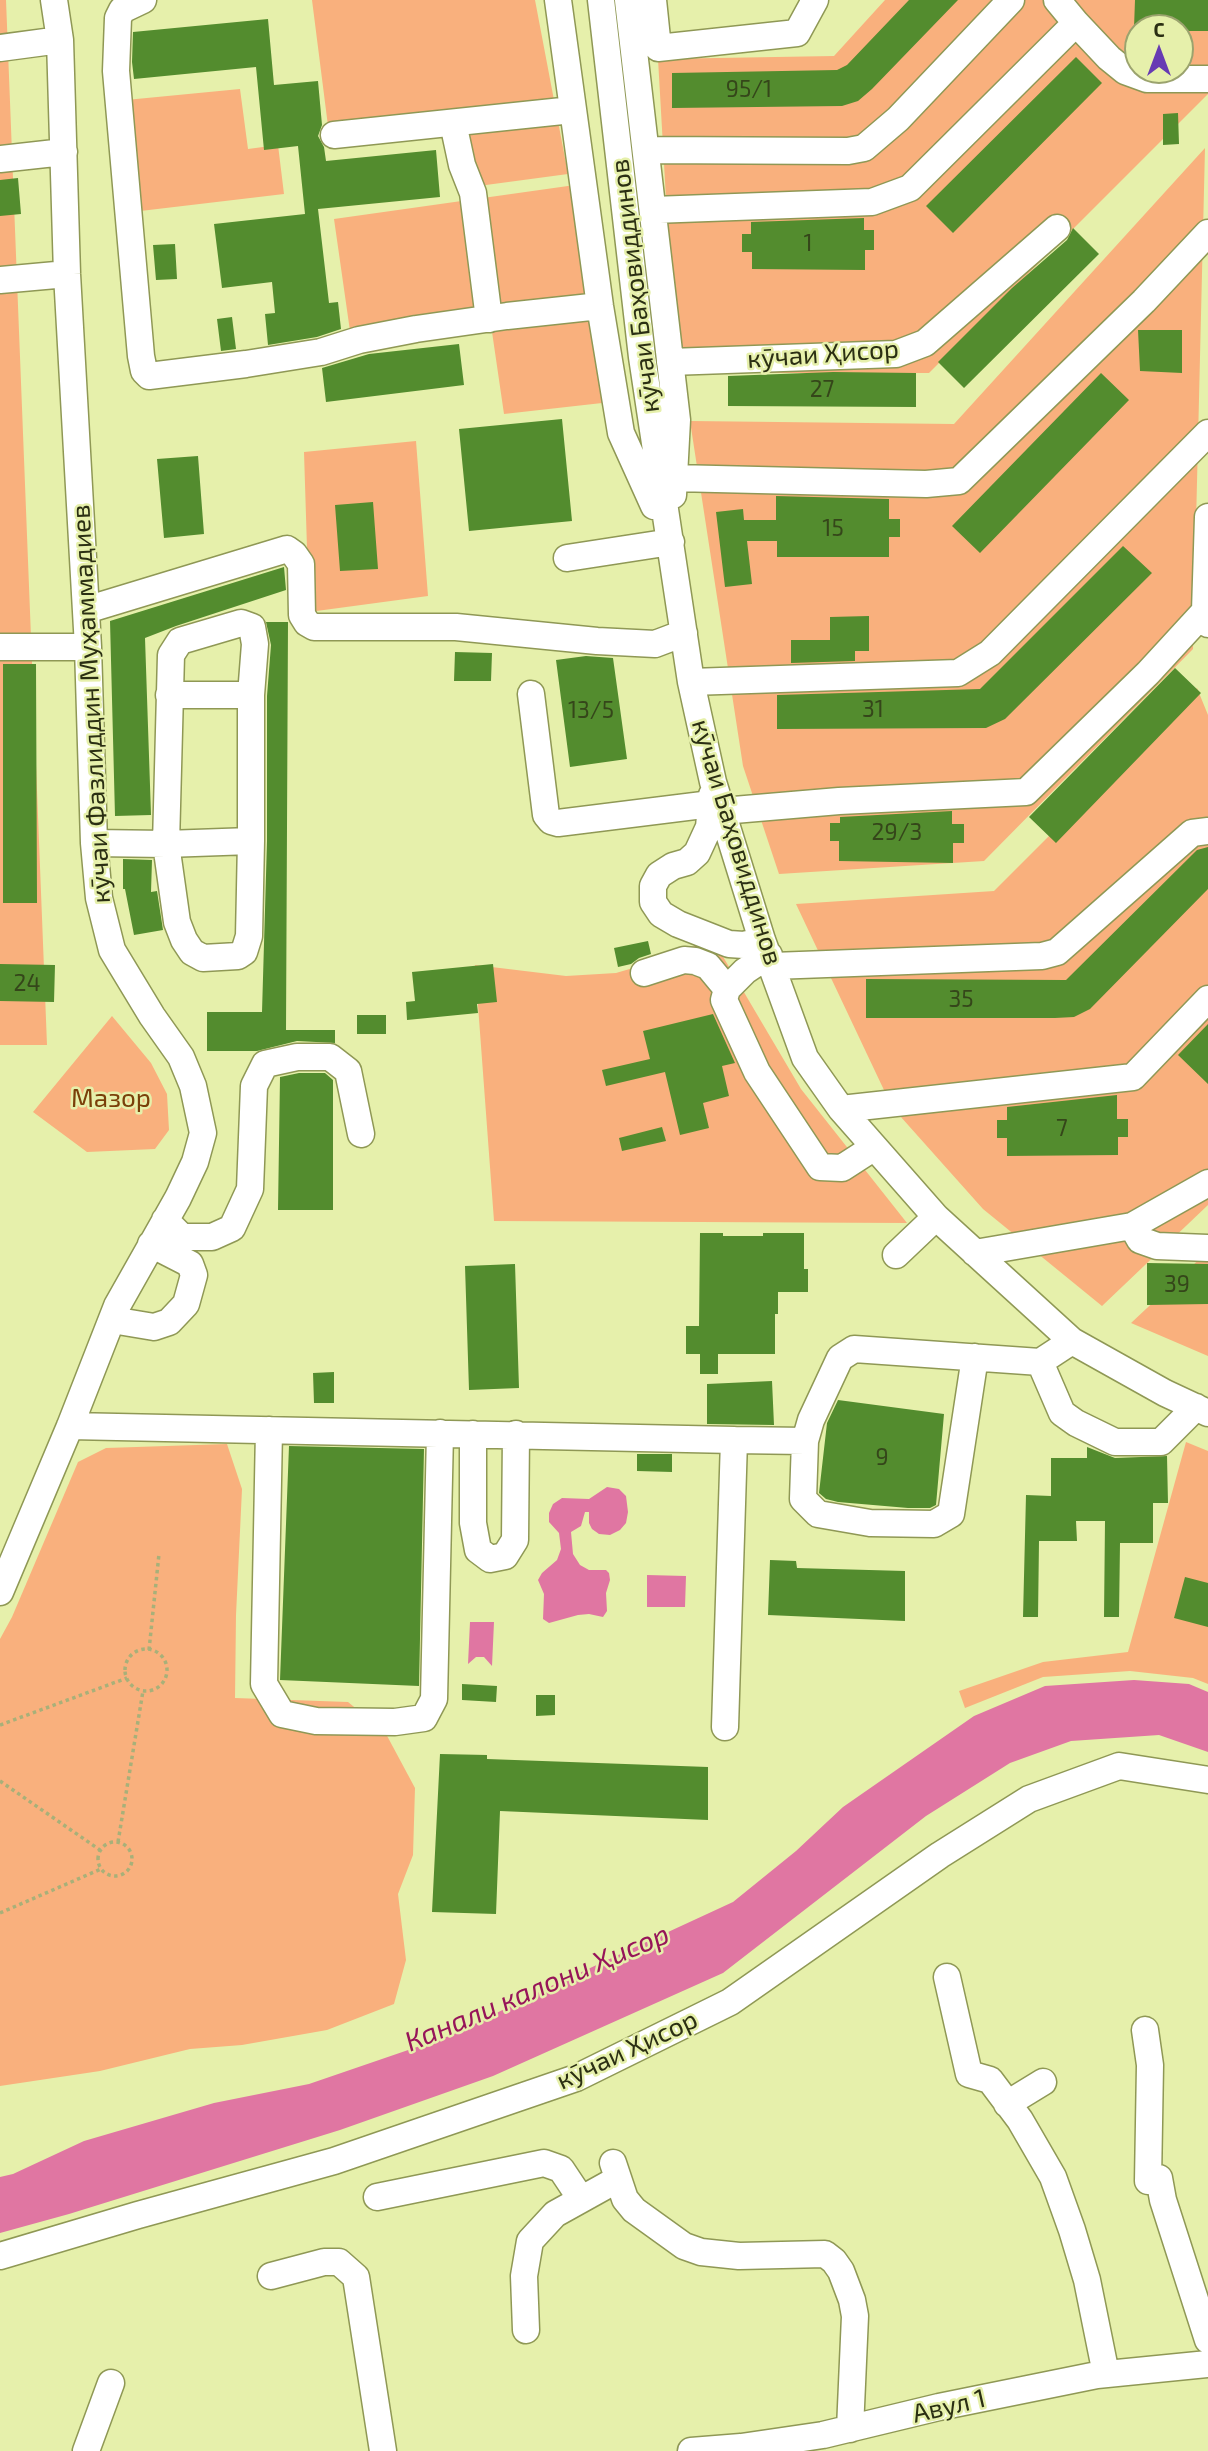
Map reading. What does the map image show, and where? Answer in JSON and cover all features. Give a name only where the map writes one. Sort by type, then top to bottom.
[{"type":"street","name":"кӯчаи Фазлиддин Муҳаммадиев","points":[[0,1592],[111,1320],[195,1162],[203,1133],[193,1086],[181,1056],[152,1016],[112,950],[99,898],[94,843],[88,647],[67,274],[60,40],[54,0]]},
{"type":"street","points":[[143,0],[122,10],[118,18],[116,71],[144,371],[149,376],[158,377],[321,352],[359,340],[489,318],[600,306]]},
{"type":"street","points":[[558,0],[600,306],[621,433],[671,542]]},
{"type":"street","name":"кӯчаи Баҳовиддинов","points":[[601,0],[642,357],[691,682],[715,799],[805,1058],[873,1148],[936,1217],[1072,1341],[1164,1393],[1202,1410]]},
{"type":"street","points":[[628,0],[677,420],[671,542]]},
{"type":"street","points":[[653,0],[658,48],[797,33],[815,0]]},
{"type":"street","points":[[646,150],[848,151],[864,148],[898,119],[1011,0]]},
{"type":"street","points":[[1057,0],[1109,58],[1125,71],[1147,79],[1208,79]]},
{"type":"street","points":[[653,210],[872,202],[909,188],[1076,23]]},
{"type":"street","points":[[0,47],[60,40]]},
{"type":"street","points":[[334,135],[572,110]]},
{"type":"street","points":[[453,123],[462,165],[473,193],[489,318]]},
{"type":"street","points":[[0,159],[64,152]]},
{"type":"street","name":"кӯчаи Ҳисор","points":[[670,362],[896,354],[925,343],[1057,228]]},
{"type":"street","points":[[674,478],[926,484],[958,481],[1144,301],[1208,233]]},
{"type":"street","points":[[0,280],[67,274]]},
{"type":"street","points":[[691,682],[958,673],[990,653],[1208,433]]},
{"type":"street","points":[[531,694],[546,816],[558,823],[715,799],[839,801],[1027,792],[1207,617],[1208,517]]},
{"type":"street","points":[[567,558],[671,542]]},
{"type":"street","points":[[86,610],[287,549],[300,564],[302,615],[307,623],[314,627],[456,627],[654,644],[684,633]]},
{"type":"street","points":[[241,623],[252,627],[255,644],[251,695],[248,936],[244,952],[238,956],[203,958],[192,952],[177,922],[166,844],[169,695],[171,655],[180,641],[241,623]]},
{"type":"street","points":[[0,647],[88,647]]},
{"type":"street","points":[[169,695],[251,695]]},
{"type":"street","points":[[715,799],[709,827],[697,853],[687,862],[673,866],[659,875],[653,886],[653,902],[662,914],[678,924],[729,944],[744,945],[768,954],[1042,956],[1057,952],[1192,833],[1208,831]]},
{"type":"street","points":[[94,843],[251,841]]},
{"type":"street","points":[[768,954],[727,989],[724,1000],[757,1072],[820,1167],[842,1168],[873,1148]]},
{"type":"street","points":[[644,972],[684,960],[695,961],[708,966],[727,989]]},
{"type":"street","points":[[841,1109],[1133,1077],[1208,999]]},
{"type":"street","points":[[165,1220],[182,1237],[212,1237],[232,1228],[250,1189],[254,1086],[265,1064],[297,1056],[330,1056],[348,1071],[361,1134]]},
{"type":"street","points":[[975,1253],[1132,1226],[1208,1183]]},
{"type":"street","points":[[896,1255],[936,1217]]},
{"type":"street","points":[[1132,1226],[1140,1240],[1157,1246],[1208,1248]]},
{"type":"street","points":[[111,1320],[154,1327],[169,1322],[186,1304],[194,1275],[190,1264],[151,1244]]},
{"type":"street","points":[[975,1357],[951,1514],[934,1524],[870,1522],[818,1514],[803,1499],[805,1441],[811,1420],[840,1358],[854,1349],[975,1357],[1040,1362],[1072,1341]]},
{"type":"street","points":[[1040,1362],[1062,1413],[1115,1442],[1161,1442],[1202,1410]]},
{"type":"street","points":[[70,1426],[805,1441]]},
{"type":"street","points":[[269,1430],[264,1684],[282,1714],[316,1721],[396,1722],[424,1718],[434,1699],[440,1433]]},
{"type":"street","points":[[473,1434],[473,1523],[478,1550],[490,1559],[505,1556],[514,1540],[516,1434]]},
{"type":"street","points":[[725,1727],[734,1440]]},
{"type":"street","name":"кӯчаи Ҳисор","points":[[0,2256],[334,2161],[576,2078],[730,2002],[940,1855],[1029,1799],[1119,1766],[1208,1780]]},
{"type":"street","points":[[947,1977],[969,2074],[990,2080],[1020,2120],[1053,2176],[1087,2280],[1106,2374]]},
{"type":"street","points":[[1145,2030],[1150,2065],[1148,2181],[1159,2178],[1163,2200],[1208,2340]]},
{"type":"street","points":[[1007,2104],[1043,2082]]},
{"type":"street","points":[[377,2197],[544,2163],[561,2169],[582,2199]]},
{"type":"street","points":[[526,2330],[524,2276],[530,2241],[555,2214],[582,2199],[615,2171],[625,2199],[634,2210],[664,2233],[693,2250],[739,2256],[825,2254],[834,2261],[841,2270],[855,2316],[850,2429]]},
{"type":"street","points":[[271,2276],[324,2262],[339,2262],[356,2277],[383,2451]]},
{"type":"street","name":"Авул 1","points":[[691,2451],[824,2435],[939,2407],[1106,2374],[1208,2364]]},
{"type":"street","points":[[86,2451],[111,2383]]},
{"type":"path","points":[[149,1650],[159,1554]]},
{"type":"path","points":[[149,1650],[162,1657],[166,1663],[166,1677],[157,1688],[143,1691],[131,1684],[125,1671],[130,1657],[149,1650]]},
{"type":"path","points":[[0,1725],[127,1678]]},
{"type":"path","points":[[118,1842],[143,1691]]},
{"type":"path","points":[[0,1781],[100,1850]]},
{"type":"path","points":[[111,1842],[118,1842],[125,1844],[133,1856],[130,1869],[125,1874],[112,1876],[101,1869],[98,1856],[100,1850],[111,1842]]},
{"type":"path","points":[[0,1913],[101,1869]]},
{"type":"green space","points":[[0,0],[6,0],[47,1045],[0,1045]]},
{"type":"green space","points":[[312,0],[535,0],[568,174],[471,187],[460,116],[328,126]]},
{"type":"green space","points":[[885,0],[1208,0],[1208,94],[929,373],[676,373],[658,59],[834,56]]},
{"type":"green space","points":[[240,89],[248,149],[278,145],[284,194],[132,212],[126,100]]},
{"type":"green space","points":[[1205,148],[1193,649],[984,861],[779,874],[743,766],[690,421],[954,424]]},
{"type":"green space","points":[[575,185],[611,402],[504,414],[491,325],[352,345],[334,219]]},
{"type":"green space","points":[[416,441],[428,596],[309,612],[304,452]]},
{"type":"green space","points":[[1197,688],[1208,715],[1208,1205],[1102,1306],[983,1209],[892,1107],[796,904],[994,891]]},
{"type":"green space","points":[[712,938],[801,1089],[907,1223],[494,1221],[475,965],[566,976],[616,973],[667,958]]},
{"type":"green space","name":"Мазор","points":[[112,1016],[151,1063],[167,1094],[169,1130],[155,1149],[87,1152],[33,1112]]},
{"type":"green space","points":[[1208,1251],[1208,1356],[1131,1323]]},
{"type":"green space","points":[[1186,1442],[1208,1451],[1208,1684],[1193,1678],[1130,1671],[1043,1677],[965,1708],[959,1691],[1043,1662],[1128,1652]]},
{"type":"green space","points":[[227,1444],[242,1489],[235,1698],[348,1702],[385,1732],[415,1788],[413,1855],[398,1894],[406,1960],[394,2004],[327,2030],[242,2045],[190,2049],[100,2071],[0,2086],[0,1639],[12,1617],[78,1462],[106,1448]]},
{"type":"shaded area","points":[[607,1487],[619,1489],[626,1496],[626,1523],[610,1535],[599,1534],[589,1523],[589,1512],[585,1512],[581,1526],[571,1532],[573,1554],[580,1565],[589,1570],[606,1570],[609,1573],[607,1611],[603,1617],[578,1615],[549,1623],[543,1619],[544,1594],[538,1580],[557,1560],[561,1549],[559,1533],[549,1522],[549,1513],[553,1504],[562,1498],[589,1499]]},
{"type":"shaded area","points":[[647,1575],[686,1576],[685,1607],[647,1607]]},
{"type":"shaded area","points":[[470,1622],[494,1622],[492,1666],[484,1657],[476,1657],[468,1664]]},
{"type":"shaded area","points":[[1134,1680],[1189,1684],[1208,1692],[1208,1752],[1159,1735],[1071,1741],[1010,1763],[926,1816],[723,1973],[493,2076],[340,2130],[0,2233],[0,2177],[13,2174],[84,2141],[214,2103],[309,2084],[452,2035],[733,1902],[796,1851],[843,1807],[974,1716],[1045,1686]]},
{"type":"building","points":[[909,0],[958,0],[858,101],[842,106],[672,108],[672,73],[837,70],[847,65]]},
{"type":"building","points":[[1135,0],[1208,0],[1208,31],[1194,31],[1194,14],[1134,14]]},
{"type":"building","points":[[268,19],[274,85],[318,81],[322,125],[318,136],[324,147],[326,161],[436,150],[440,197],[318,209],[329,303],[338,302],[341,329],[317,337],[268,345],[265,314],[275,313],[272,282],[222,288],[214,224],[305,214],[298,146],[264,150],[256,67],[134,79],[132,62],[133,32]]},
{"type":"building","points":[[1076,57],[1102,83],[953,233],[926,206]]},
{"type":"building","points":[[1178,113],[1179,144],[1163,145],[1163,114]]},
{"type":"building","points":[[18,178],[21,214],[0,216],[0,180]]},
{"type":"building","points":[[864,218],[864,230],[874,230],[874,250],[865,250],[865,270],[752,269],[752,252],[742,252],[742,234],[751,234],[751,222]]},
{"type":"building","points":[[1073,228],[1099,254],[964,388],[938,362],[1012,288],[1067,240]]},
{"type":"building","points":[[175,244],[177,279],[156,280],[153,245]]},
{"type":"building","points":[[232,317],[236,349],[221,351],[217,319]]},
{"type":"building","points":[[1138,330],[1182,330],[1182,373],[1140,371]]},
{"type":"building","points":[[459,344],[464,385],[326,402],[322,368],[369,354]]},
{"type":"building","points":[[833,372],[916,373],[916,407],[728,406],[728,376]]},
{"type":"building","points":[[1101,373],[1129,400],[980,553],[952,526]]},
{"type":"building","points":[[562,419],[572,521],[469,531],[459,429]]},
{"type":"building","points":[[198,456],[204,534],[164,538],[157,459]]},
{"type":"building","points":[[776,496],[889,499],[889,519],[900,519],[900,537],[889,537],[889,557],[777,557],[777,541],[747,541],[752,584],[725,587],[716,512],[743,509],[744,520],[776,520]]},
{"type":"building","points":[[373,502],[378,569],[340,571],[335,505]]},
{"type":"building","points":[[1123,546],[1152,573],[1005,719],[986,728],[777,729],[777,695],[980,689]]},
{"type":"building","points":[[284,567],[286,590],[145,638],[151,815],[115,816],[110,621]]},
{"type":"building","points":[[869,616],[869,651],[855,651],[855,661],[791,663],[791,640],[830,640],[830,617]]},
{"type":"building","points":[[266,622],[288,622],[286,1030],[335,1030],[335,1043],[297,1041],[257,1051],[207,1051],[207,1012],[262,1012],[267,841],[267,696],[271,645]]},
{"type":"building","points":[[455,652],[492,653],[491,681],[454,681]]},
{"type":"building","points":[[586,656],[613,658],[627,759],[570,767],[556,660]]},
{"type":"building","points":[[3,664],[36,664],[37,903],[3,903]]},
{"type":"building","points":[[1175,668],[1201,693],[1056,843],[1029,817]]},
{"type":"building","points":[[952,811],[952,824],[964,824],[964,843],[953,843],[953,863],[839,861],[839,841],[830,841],[830,823],[840,823],[840,817]]},
{"type":"building","points":[[1208,847],[1208,889],[1090,1009],[1074,1017],[866,1018],[866,979],[1066,980],[1197,850]]},
{"type":"building","points":[[123,859],[152,860],[151,892],[157,891],[163,930],[134,935],[123,889]]},
{"type":"building","points":[[648,941],[651,954],[618,967],[614,948]]},
{"type":"building","points":[[0,964],[55,965],[54,1002],[0,1001]]},
{"type":"building","points":[[493,964],[497,1002],[477,1004],[478,1013],[407,1020],[406,1002],[415,1001],[412,972]]},
{"type":"building","points":[[713,1014],[735,1063],[722,1066],[729,1096],[703,1103],[709,1128],[680,1135],[665,1072],[606,1086],[602,1070],[650,1059],[643,1031]]},
{"type":"building","points":[[357,1015],[386,1015],[386,1034],[357,1034]]},
{"type":"building","points":[[1208,1024],[1208,1084],[1178,1055]]},
{"type":"building","points":[[299,1073],[325,1073],[333,1080],[333,1210],[278,1210],[280,1077]]},
{"type":"building","points":[[1117,1095],[1117,1119],[1128,1119],[1128,1137],[1118,1137],[1118,1155],[1007,1156],[1007,1138],[997,1138],[997,1120],[1007,1120],[1007,1107]]},
{"type":"building","points":[[662,1127],[666,1141],[622,1151],[619,1138]]},
{"type":"building","points":[[700,1233],[763,1236],[763,1233],[804,1233],[804,1269],[808,1269],[808,1292],[778,1292],[775,1354],[718,1354],[718,1374],[700,1374],[700,1354],[686,1354],[686,1326],[699,1326]]},
{"type":"building","points":[[1147,1263],[1208,1264],[1208,1304],[1147,1305]]},
{"type":"building","points":[[515,1264],[519,1388],[469,1390],[465,1266]]},
{"type":"building","points":[[334,1372],[334,1403],[314,1403],[313,1373]]},
{"type":"building","points":[[772,1381],[774,1425],[707,1424],[707,1384]]},
{"type":"building","points":[[838,1400],[944,1414],[936,1505],[930,1508],[908,1508],[838,1502],[826,1499],[819,1493],[827,1423]]},
{"type":"building","points":[[289,1446],[424,1449],[419,1686],[280,1680]]},
{"type":"building","points":[[1087,1447],[1115,1458],[1167,1456],[1168,1503],[1153,1503],[1153,1543],[1120,1543],[1119,1617],[1104,1617],[1105,1521],[1076,1521],[1077,1541],[1039,1541],[1038,1617],[1023,1617],[1026,1495],[1051,1496],[1051,1458],[1087,1458]]},
{"type":"building","points":[[637,1454],[672,1454],[672,1472],[637,1471]]},
{"type":"building","points":[[770,1560],[796,1561],[797,1568],[905,1571],[905,1621],[768,1615]]},
{"type":"building","points":[[1185,1577],[1208,1583],[1208,1627],[1174,1618]]},
{"type":"building","points":[[462,1684],[497,1686],[496,1702],[462,1700]]},
{"type":"building","points":[[536,1695],[555,1695],[555,1715],[536,1716]]},
{"type":"building","points":[[440,1754],[487,1755],[487,1759],[708,1767],[708,1820],[500,1811],[496,1914],[432,1912]]},
{"type":"water label","name":"Канали калони Ҳисор","points":[[537,1988]]}]
